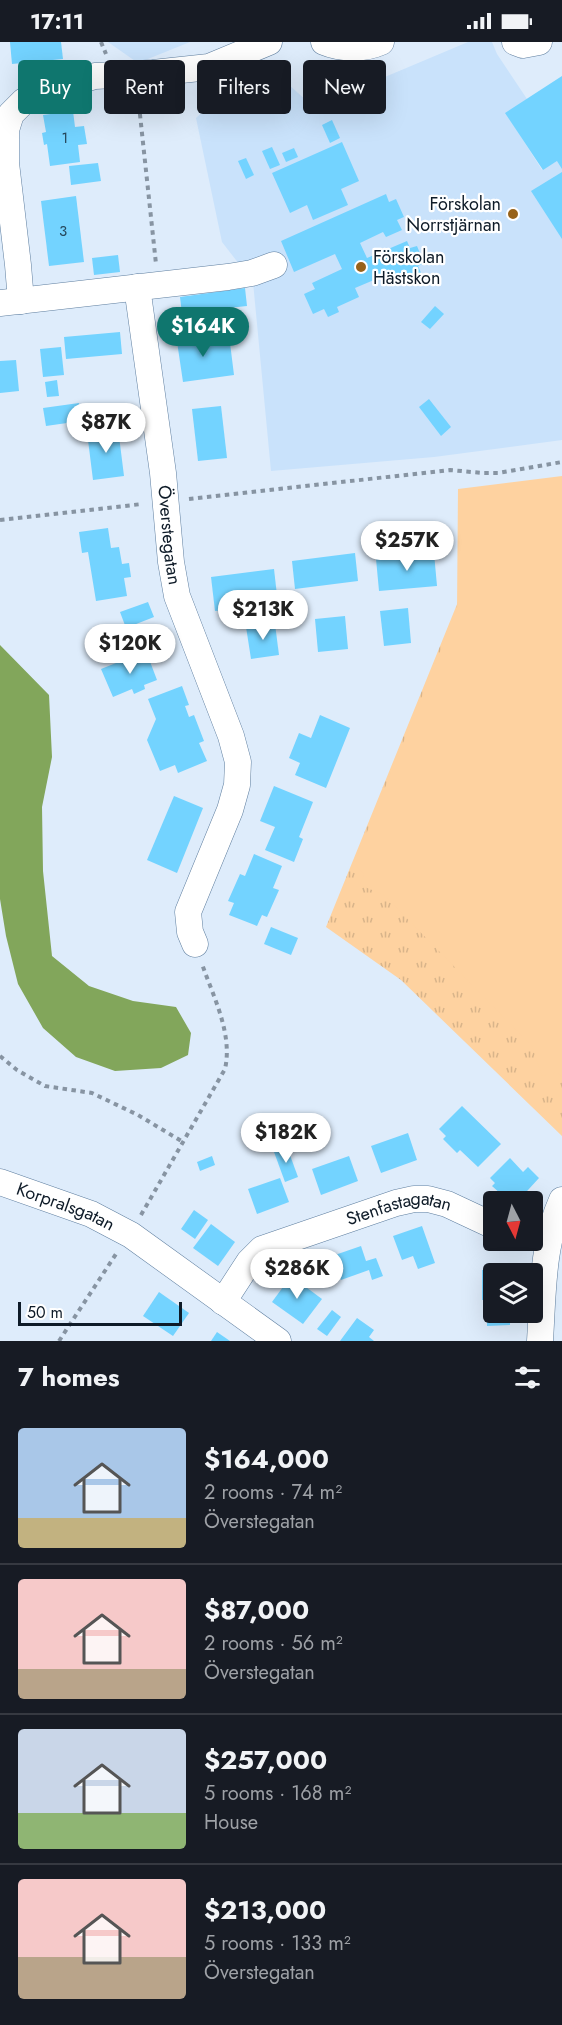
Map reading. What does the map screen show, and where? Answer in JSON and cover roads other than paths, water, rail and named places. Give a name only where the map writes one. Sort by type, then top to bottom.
[{"type":"street","points":[[269,42],[209,67],[95,76],[42,91],[24,101],[11,114],[6,130],[6,163],[18,265],[10,302],[228,277],[252,273],[274,265]]},
{"type":"street","points":[[324,42],[340,49],[375,45],[381,42]]},
{"type":"street","points":[[515,42],[523,45],[539,42]]},
{"type":"street","name":"Överstegatan","points":[[148,286],[144,322],[166,501],[171,562],[177,596],[231,736],[238,762],[237,785],[230,810],[188,912],[190,932],[195,944]]},
{"type":"street","name":"Korpralsgatan","points":[[0,1182],[91,1214],[126,1241],[224,1302]]},
{"type":"street","name":"Stenfastagatan","points":[[224,1302],[249,1262],[262,1249],[396,1203],[428,1199],[447,1204],[483,1221]]},
{"type":"street","points":[[543,1237],[562,1200]]},
{"type":"street","points":[[540,1251],[540,1341]]},
{"type":"street","points":[[224,1302],[278,1341]]},
{"type":"place","name":"Förskolan Norrstjärnan","points":[[513,214]]},
{"type":"place","name":"Förskolan Hästskon","points":[[361,267]]}]
